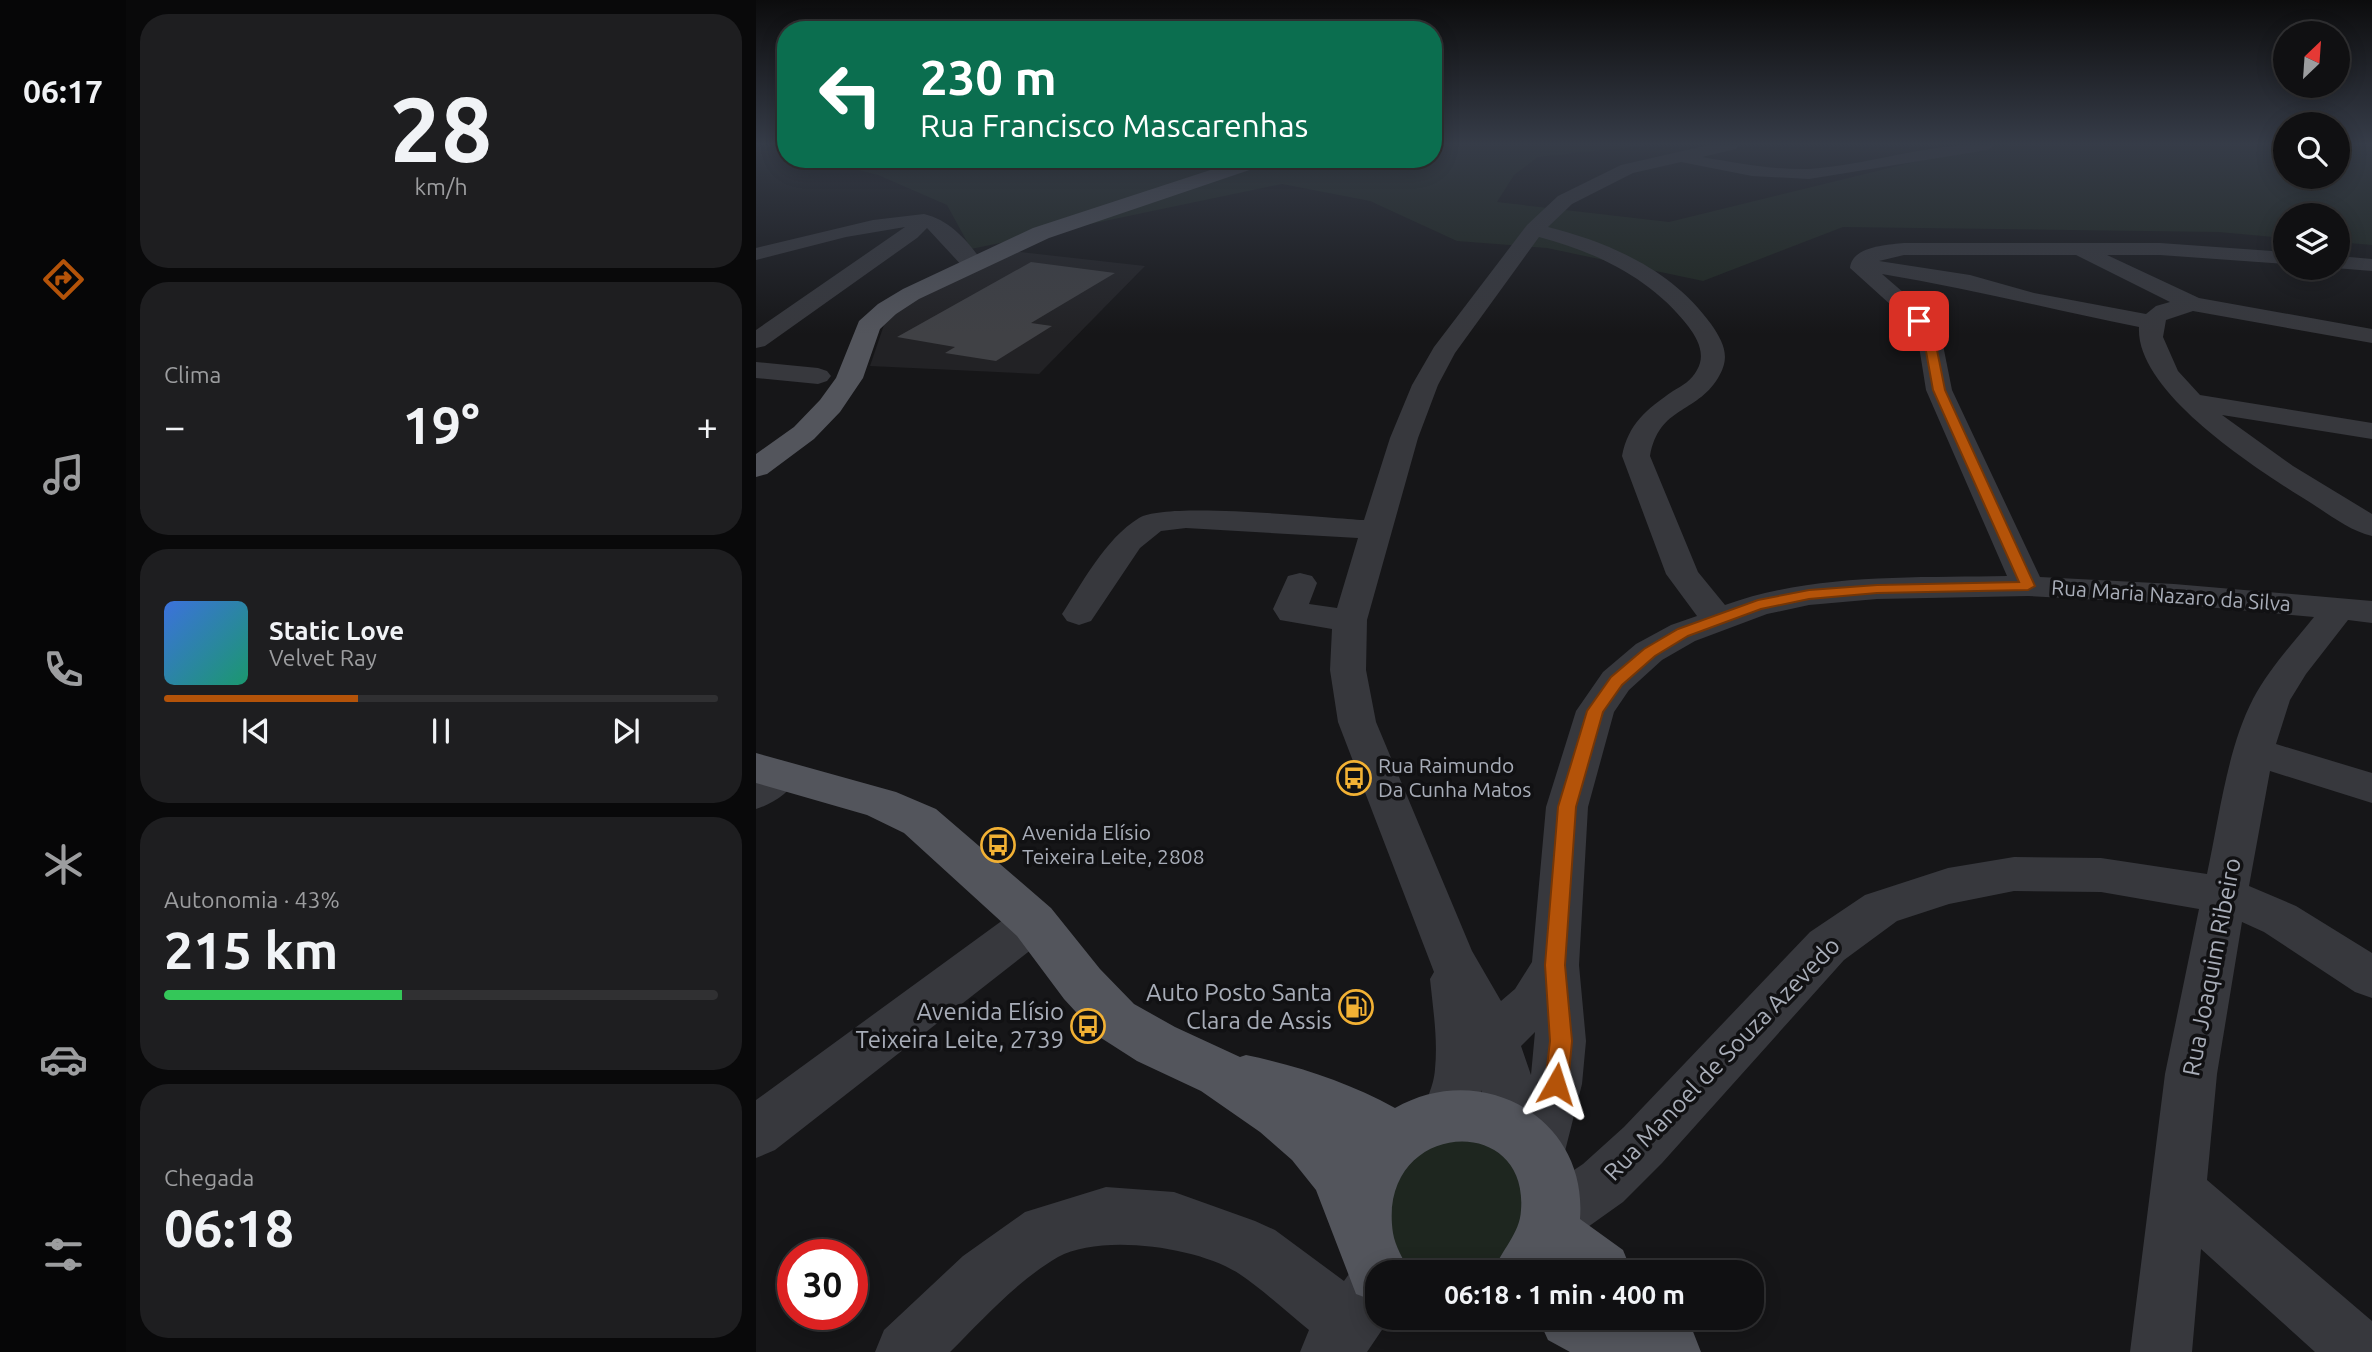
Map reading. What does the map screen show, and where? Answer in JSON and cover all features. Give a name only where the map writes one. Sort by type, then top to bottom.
[{"type":"main road","points":[[756,468],[804,433],[830,406],[849,378],[868,326],[887,309],[911,294],[973,264],[1067,223],[1113,208]]},
{"type":"main road","points":[[764,779],[881,803],[920,821],[1034,922],[1082,985],[1116,1020],[1156,1044],[1220,1074],[1280,1114],[1312,1141],[1339,1173],[1368,1249]]},
{"type":"main road","points":[[1220,1074],[1324,1100],[1367,1119],[1395,1140]]},
{"type":"main road","points":[[1368,1249],[1360,1201],[1367,1178],[1379,1157],[1395,1140],[1421,1124],[1468,1075],[1489,1118],[1522,1141],[1547,1174],[1551,1196],[1541,1241],[1578,1260]]},
{"type":"main road","points":[[1593,1330],[1625,1352]]},
{"type":"main road","points":[[1653,1330],[1669,1352]]},
{"type":"street","points":[[1522,1141],[1508,1092],[1504,1064],[1468,1075],[1451,961],[1357,722],[1348,670],[1350,620],[1404,438],[1425,385],[1443,352],[1534,229],[1556,208]]},
{"type":"street","points":[[756,341],[911,234],[924,220]]},
{"type":"street","points":[[761,254],[891,222],[924,220],[936,224],[973,264]]},
{"type":"street","points":[[1534,229],[1580,242],[1632,265],[1655,281],[1692,315],[1710,340],[1714,355],[1712,368],[1704,379],[1648,423],[1636,441],[1636,456],[1682,574],[1717,618]]},
{"type":"street","points":[[1861,265],[1876,253],[1904,249],[2074,247],[2160,249],[2273,257]]},
{"type":"street","points":[[2074,247],[2193,304],[2372,336]]},
{"type":"street","points":[[2350,263],[2372,265]]},
{"type":"street","points":[[1861,265],[1970,282],[2031,299],[2151,322]]},
{"type":"street","points":[[1861,265],[1911,311],[1930,340],[1939,390],[2028,586]]},
{"type":"street","points":[[2193,304],[2160,313],[2151,322],[2149,334],[2158,360],[2188,401],[2300,485],[2372,527]]},
{"type":"street","points":[[756,370],[818,376]]},
{"type":"street","points":[[2188,401],[2372,430]]},
{"type":"street","points":[[1079,614],[1129,542],[1152,523],[1186,519],[1376,530]]},
{"type":"street","points":[[1300,583],[1290,608],[1292,613],[1350,620]]},
{"type":"street","name":"Rua Maria Nazaro da Silva","points":[[1522,1141],[1556,1084],[1561,1041],[1555,965],[1567,807],[1595,711],[1616,681],[1650,652],[1717,618],[1758,605],[1809,595],[1877,589],[2028,586],[2356,610]]},
{"type":"street","name":"Rua Joaquim Ribeiro","points":[[2161,1352],[2191,1074],[2254,751],[2272,700],[2293,666],[2356,610]]},
{"type":"street","points":[[2254,751],[2372,788]]},
{"type":"street","name":"Rua Manoel de Souza Azevedo","points":[[1541,1241],[1643,1145],[1827,946],[1881,908],[1948,886],[2014,874],[2101,875],[2224,895],[2280,919],[2372,978]]},
{"type":"street","points":[[756,1132],[1034,922]]},
{"type":"street","name":"Rua Maria Nazaro da Silva","points":[[1468,1075],[1532,1004],[1555,965]]},
{"type":"street","points":[[2177,1190],[2361,1352]]},
{"type":"street","points":[[906,1352],[984,1277],[1045,1232],[1106,1215],[1174,1220],[1255,1250],[1353,1320]]},
{"type":"shaded area","points":[[949,208],[1167,208],[971,249]]},
{"type":"shaded area","points":[[1385,208],[1549,208],[1669,222],[1726,208],[2273,208],[2273,237],[2219,232],[1843,227],[1703,281],[1547,248],[1457,241]]},
{"type":"shaded area","points":[[2350,208],[2372,208],[2372,245],[2350,243]]},
{"type":"shaded area","points":[[1011,251],[1145,266],[1039,374],[870,366],[886,319],[902,306]]},
{"type":"shaded area","points":[[1493,1134],[1536,1191],[1509,1260],[1398,1260],[1391,1253],[1385,1178],[1420,1139]]},
{"type":"building","points":[[1031,262],[1115,273],[1031,323],[1052,326],[996,361],[945,353],[955,347],[897,337]]},
{"type":"place","name":"Rua Raimundo Da Cunha Matos","points":[[1354,778]]},
{"type":"place","name":"Avenida Elísio Teixeira Leite, 2808","points":[[998,845]]},
{"type":"place","name":"Auto Posto Santa Clara de Assis","points":[[1356,1007]]},
{"type":"place","name":"Avenida Elísio Teixeira Leite, 2739","points":[[1088,1026]]},
{"type":"route","points":[[1556,1084],[1561,1041],[1555,965],[1567,807],[1595,711],[1616,681],[1650,652],[1683,633],[1717,618],[1758,605],[1809,595],[1877,589],[2028,586],[1939,390],[1930,340],[1919,321]]}]
